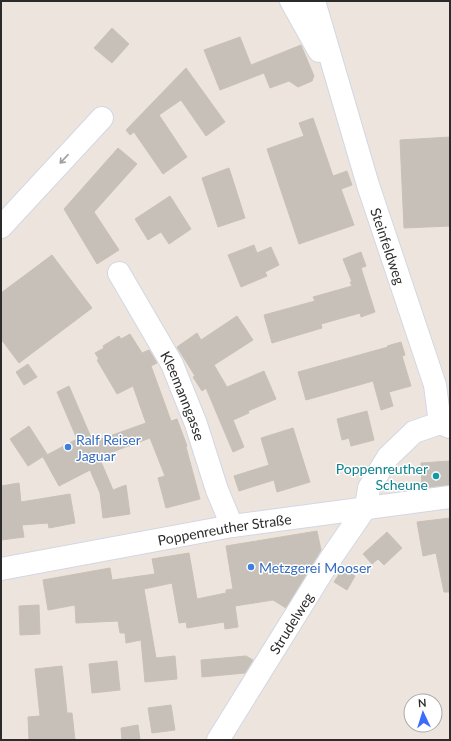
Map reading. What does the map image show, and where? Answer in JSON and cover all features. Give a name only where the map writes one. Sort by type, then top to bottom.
[{"type":"street","name":"Steinfeldweg","points":[[291,1],[326,64],[333,69]]},
{"type":"street","name":"Steinfeldweg","points":[[314,1],[368,185],[435,385],[445,425],[414,432],[388,457],[369,488],[366,507]]},
{"type":"street","points":[[1,227],[96,124]]},
{"type":"street","name":"Kleemanngasse","points":[[119,273],[172,364],[196,424],[217,490],[232,526]]},
{"type":"street","name":"Poppenreuther Straße","points":[[1,569],[232,526],[450,497]]},
{"type":"street","name":"Strudelweg","points":[[218,740],[331,558],[366,507]]},
{"type":"building","points":[[112,28],[129,44],[112,63],[94,48]]},
{"type":"building","points":[[240,37],[251,65],[301,45],[314,76],[312,81],[298,87],[289,81],[270,88],[264,73],[220,90],[204,50]]},
{"type":"building","points":[[186,68],[225,122],[206,136],[181,100],[159,115],[187,157],[163,174],[134,132],[130,135],[126,130]]},
{"type":"building","points":[[313,118],[333,176],[347,171],[352,185],[341,189],[354,225],[299,244],[267,149],[304,136],[299,123]]},
{"type":"building","points":[[450,137],[450,226],[404,228],[400,140]]},
{"type":"building","points":[[118,148],[137,164],[94,212],[119,250],[97,264],[64,209]]},
{"type":"building","points":[[229,168],[245,218],[218,227],[202,178]]},
{"type":"building","points":[[170,196],[191,229],[169,244],[161,232],[148,240],[135,219]]},
{"type":"building","points":[[254,245],[257,253],[271,247],[279,265],[265,272],[267,276],[241,287],[228,255]]},
{"type":"building","points":[[361,252],[366,266],[361,268],[375,312],[361,317],[360,313],[321,324],[322,328],[272,343],[264,315],[315,301],[313,297],[352,286],[350,282],[352,282],[343,259]]},
{"type":"building","points":[[52,255],[92,308],[19,363],[1,339],[1,293]]},
{"type":"building","points":[[237,316],[253,340],[214,365],[227,387],[264,371],[276,399],[248,411],[249,413],[233,420],[244,447],[233,452],[206,388],[202,391],[193,377],[195,376],[177,347],[197,333],[201,340]]},
{"type":"building","points":[[130,334],[142,353],[149,350],[157,363],[151,366],[171,421],[177,419],[187,446],[186,447],[200,499],[166,508],[158,478],[165,476],[150,438],[99,457],[113,490],[126,485],[130,514],[103,518],[100,493],[90,470],[59,486],[43,457],[77,439],[57,392],[69,386],[93,442],[146,423],[133,386],[117,394],[97,360],[99,359],[95,353],[119,336],[121,339]]},
{"type":"building","points":[[401,342],[405,355],[402,356],[411,386],[389,392],[393,406],[381,410],[373,381],[306,400],[298,372]]},
{"type":"building","points":[[28,364],[37,377],[24,385],[16,372]]},
{"type":"building","points":[[367,411],[374,440],[351,446],[349,438],[342,440],[337,419]]},
{"type":"building","points":[[29,426],[47,454],[28,466],[10,439]]},
{"type":"building","points":[[293,428],[310,482],[277,492],[274,480],[239,491],[234,476],[269,465],[261,438]]},
{"type":"building","name":"Poppenreuther Scheune","points":[[450,461],[450,485],[422,488],[421,463]]},
{"type":"building","points":[[19,483],[21,502],[70,494],[75,523],[49,528],[48,523],[22,525],[24,537],[1,540],[1,486]]},
{"type":"building","points":[[450,518],[450,592],[444,592],[436,553],[423,556],[417,522]]},
{"type":"building","points":[[317,531],[321,550],[286,608],[273,600],[235,606],[238,627],[225,629],[224,622],[187,628],[186,622],[179,623],[172,583],[144,589],[156,658],[175,656],[177,679],[145,682],[141,640],[126,643],[125,633],[120,633],[118,621],[76,623],[75,605],[48,610],[43,580],[110,568],[112,580],[155,574],[152,559],[189,553],[197,599],[226,593],[226,590],[233,589],[226,546]]},
{"type":"building","points":[[387,532],[402,548],[384,565],[378,559],[372,564],[363,554]]},
{"type":"building","points":[[343,568],[355,576],[347,590],[334,582]]},
{"type":"building","points":[[39,605],[40,634],[20,635],[19,606]]},
{"type":"building","points":[[246,656],[253,660],[245,673],[202,677],[201,660]]},
{"type":"building","points":[[117,661],[120,690],[92,693],[89,664]]},
{"type":"building","points":[[62,666],[67,713],[72,713],[75,740],[29,740],[28,717],[40,716],[35,669]]},
{"type":"building","points":[[171,705],[175,730],[152,733],[148,708]]},
{"type":"building","points":[[138,725],[140,740],[122,740],[121,728]]},
{"type":"place","name":"Ralf Reiser Jaguar","points":[[68,447]]},
{"type":"place","name":"Poppenreuther Scheune","points":[[436,476]]},
{"type":"place","name":"Metzgerei Mooser","points":[[251,567]]}]
